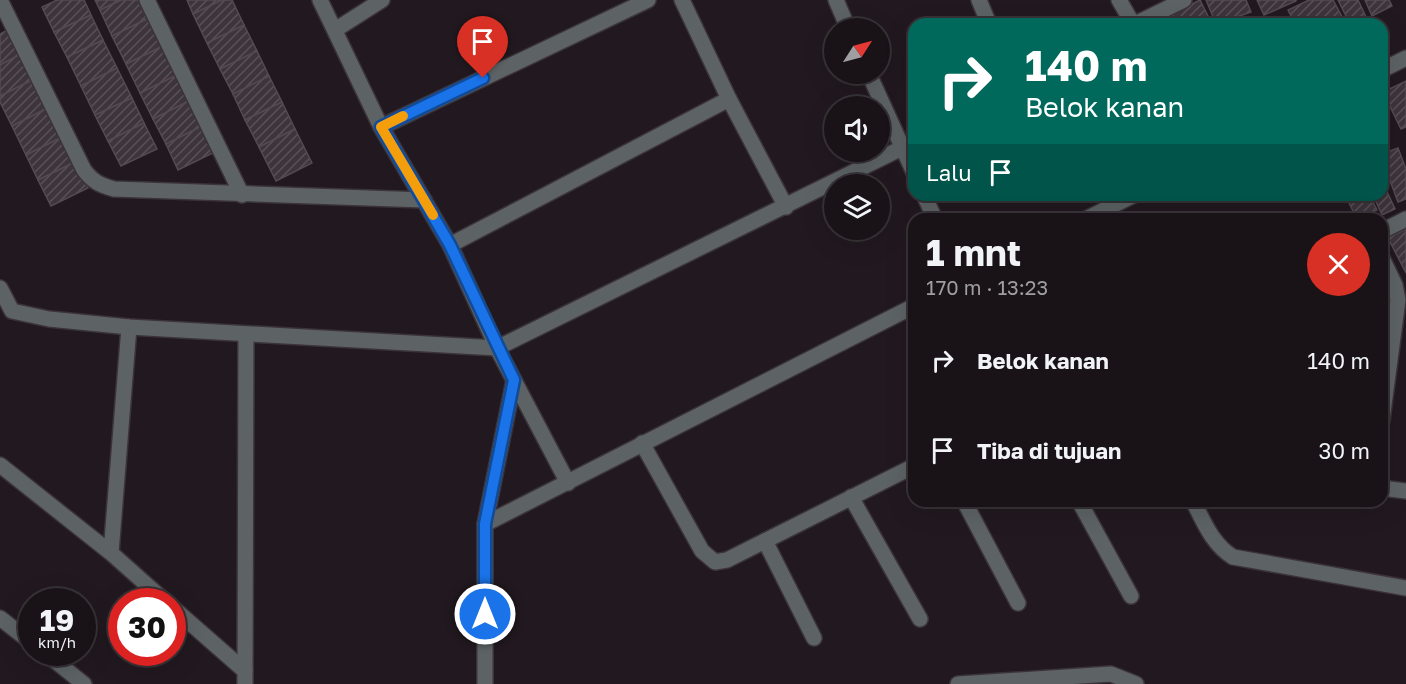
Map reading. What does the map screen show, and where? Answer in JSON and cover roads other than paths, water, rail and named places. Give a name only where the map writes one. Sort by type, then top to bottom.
[{"type":"street","points":[[0,0],[92,181],[114,189],[424,200]]},
{"type":"street","points":[[147,0],[242,195]]},
{"type":"street","points":[[320,0],[381,127],[450,245],[497,348],[568,483]]},
{"type":"street","points":[[335,30],[382,0]]},
{"type":"street","points":[[381,127],[648,0]]},
{"type":"street","points":[[682,0],[729,99],[786,207]]},
{"type":"street","points":[[836,0],[844,18]]},
{"type":"street","points":[[979,0],[986,18]]},
{"type":"street","points":[[1119,0],[1130,18]]},
{"type":"street","points":[[1146,18],[1184,0]]},
{"type":"street","points":[[1388,67],[1406,58]]},
{"type":"street","points":[[0,288],[6,310],[49,319],[246,335],[497,348],[908,145],[874,84]]},
{"type":"street","points":[[450,245],[729,99]]},
{"type":"street","points":[[1098,213],[1122,201]]},
{"type":"street","points":[[1388,228],[1406,219]]},
{"type":"street","points":[[1388,270],[1395,285],[1398,300],[1388,375]]},
{"type":"street","points":[[485,524],[908,309]]},
{"type":"street","points":[[111,554],[129,327]]},
{"type":"street","points":[[245,678],[246,335]]},
{"type":"street","points":[[485,684],[485,524],[514,380]]},
{"type":"street","points":[[642,443],[702,551],[709,559],[716,562],[727,560],[908,469]]},
{"type":"street","points":[[0,465],[150,588]]},
{"type":"street","points":[[1388,489],[1406,491]]},
{"type":"street","points":[[851,497],[920,619]]},
{"type":"street","points":[[967,507],[1018,603]]},
{"type":"street","points":[[1082,507],[1131,596]]},
{"type":"street","points":[[1196,507],[1220,549],[1233,557],[1406,588]]},
{"type":"street","points":[[765,541],[814,638]]},
{"type":"street","points":[[0,618],[18,632]]},
{"type":"street","points":[[186,621],[245,678]]},
{"type":"street","points":[[62,666],[84,684]]},
{"type":"street","points":[[958,684],[1037,681],[1111,674],[1136,684]]}]
